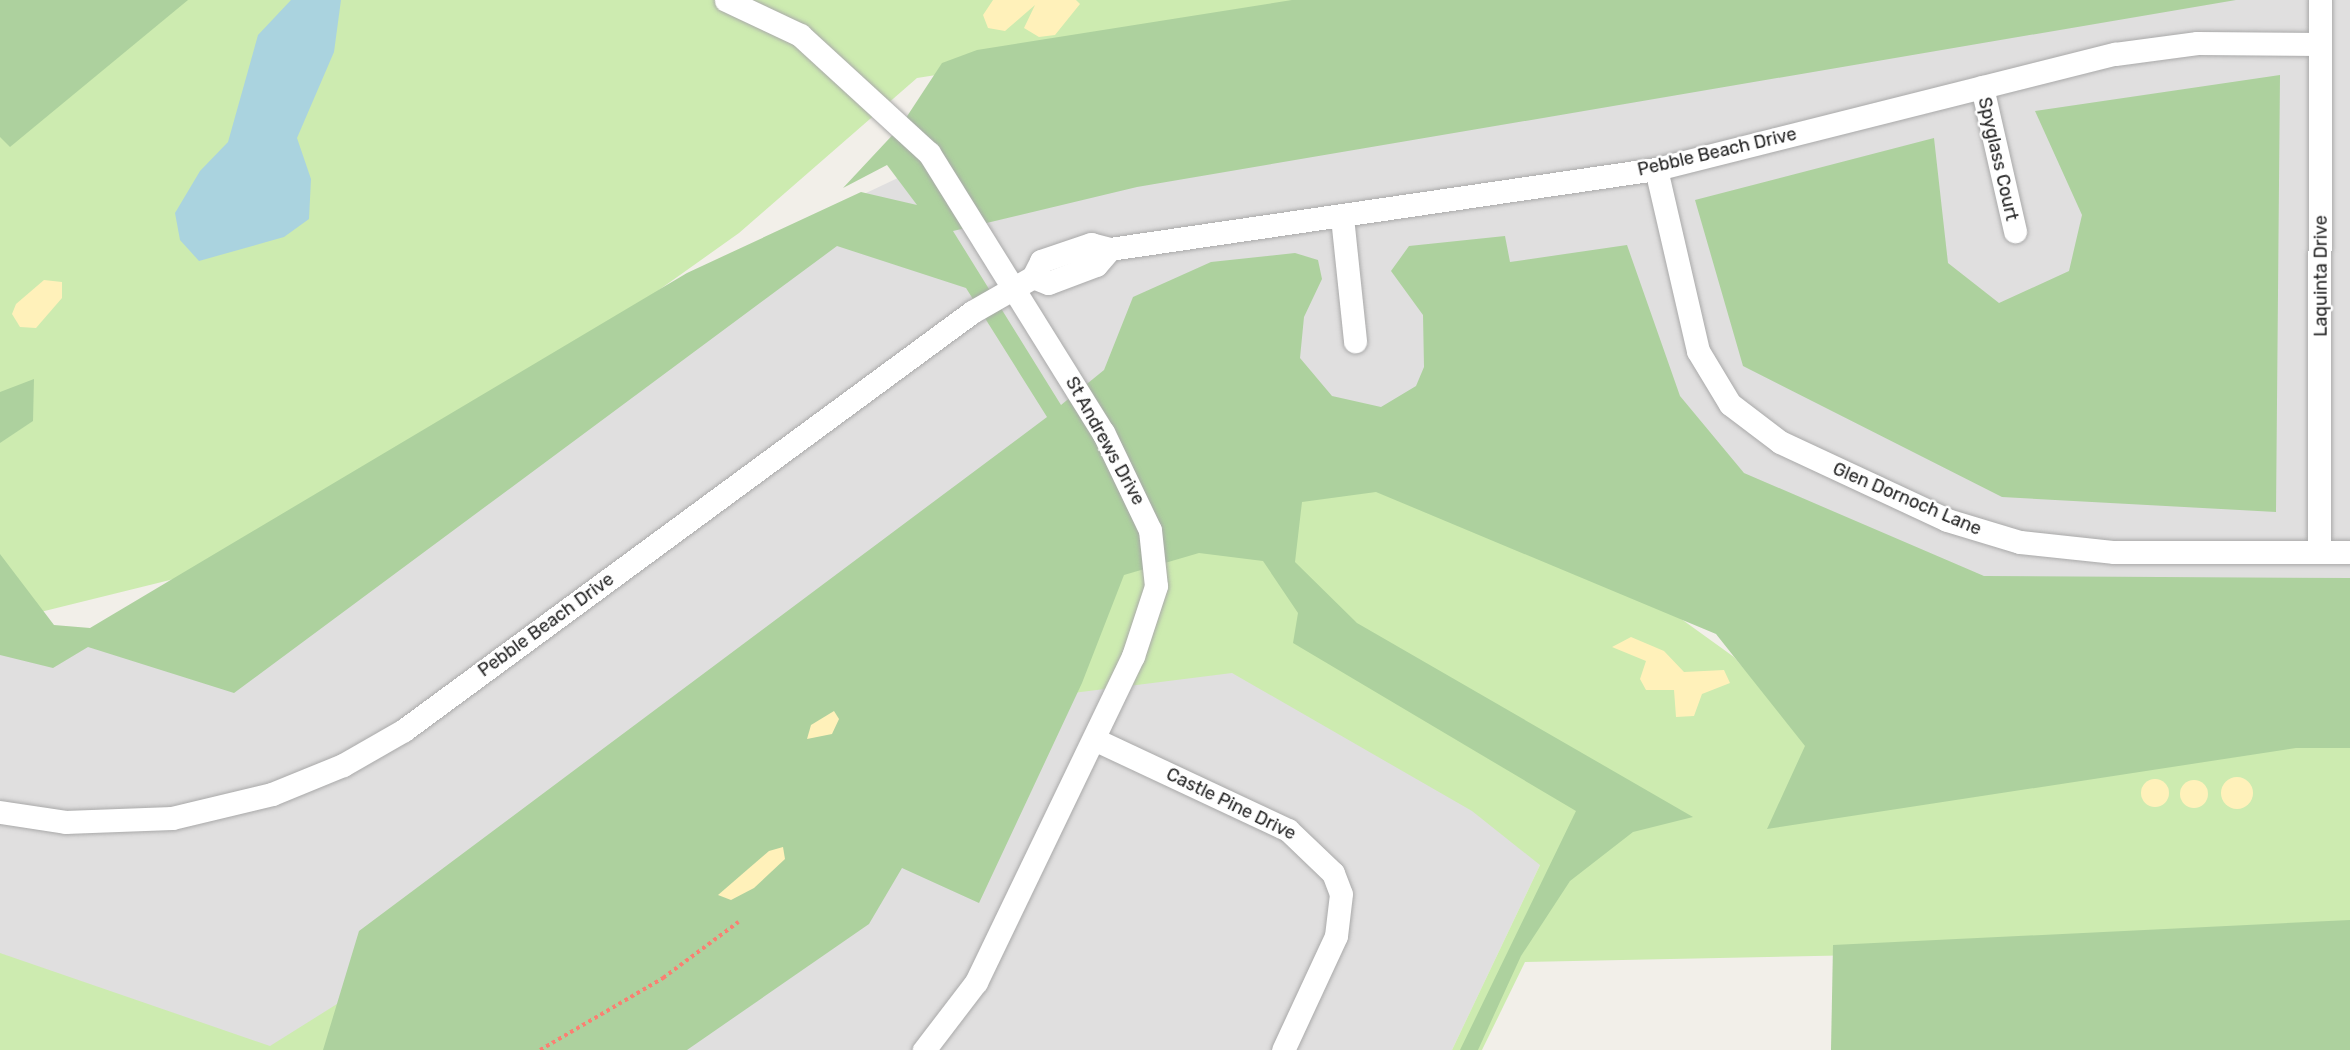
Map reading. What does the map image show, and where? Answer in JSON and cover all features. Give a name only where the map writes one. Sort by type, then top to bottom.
[{"type":"street","name":"St Andrews Drive","points":[[726,0],[779,22],[823,54],[929,153],[1023,283],[1125,471],[1150,530],[1156,586],[1149,619],[1096,740],[976,982],[924,1050]]},
{"type":"street","points":[[767,0],[779,22]]},
{"type":"street","name":"Laquinta Drive","points":[[2319,552],[2320,0]]},
{"type":"street","name":"Pebble Beach Drive","points":[[0,812],[65,822],[172,818],[237,805],[343,765],[404,730],[972,312],[1023,283],[1048,283],[1096,265],[1110,249],[1656,169],[1982,87],[2152,48],[2320,44]]},
{"type":"street","name":"Spyglass Court","points":[[1982,87],[2015,231]]},
{"type":"street","name":"Glen Dornoch Lane","points":[[1656,169],[1681,297],[1702,360],[1730,404],[1780,442],[1947,520],[2020,542],[2114,552],[2350,552]]},
{"type":"street","points":[[1342,217],[1355,341]]},
{"type":"street","name":"Castle Pine Drive","points":[[1096,740],[1288,830],[1333,873],[1341,894],[1336,936],[1283,1050]]},
{"type":"path","points":[[540,1050],[663,978],[738,922]]},
{"type":"shaded area","points":[[1652,0],[2350,0],[2350,695],[1702,572],[1540,865],[1452,1050],[0,1050],[0,627],[203,655],[731,257],[976,141]]},
{"type":"green space","points":[[0,0],[188,0],[10,147],[0,137]]},
{"type":"green space","points":[[172,0],[1416,0],[917,78],[739,233],[295,549],[0,622],[0,105]]},
{"type":"green space","points":[[1292,0],[2236,0],[1137,187],[953,231],[1061,405],[1104,370],[1133,297],[1211,262],[1295,253],[1318,260],[1322,279],[1304,317],[1300,358],[1332,396],[1381,407],[1416,386],[1424,367],[1423,315],[1391,271],[1409,246],[1505,236],[1510,262],[1627,245],[1680,396],[1744,473],[1984,576],[2350,578],[2350,748],[2296,748],[1767,829],[1805,746],[1716,634],[1376,492],[1302,502],[1295,562],[1357,623],[1693,817],[1633,832],[1570,881],[1521,956],[1478,1050],[1460,1050],[1576,811],[1293,643],[1298,613],[1263,561],[1199,553],[1124,575],[1082,683],[979,903],[902,868],[869,924],[687,1050],[323,1050],[359,931],[1047,417],[966,288],[837,246],[234,693],[88,647],[53,668],[0,655],[0,554],[54,625],[90,628],[687,273],[861,192],[917,205],[887,165],[843,188],[900,127],[942,63],[977,50]]},
{"type":"green space","points":[[2280,75],[2276,512],[2002,497],[1743,366],[1695,200],[1934,138],[1948,263],[1999,303],[2069,271],[2082,215],[2035,111]]},
{"type":"green space","points":[[34,379],[33,421],[0,443],[0,392]]},
{"type":"green space","points":[[1186,444],[1537,515],[1734,657],[1851,792],[2350,733],[2350,945],[1525,962],[1482,1050],[1452,1050],[1540,865],[1472,811],[1232,673],[1049,696],[625,1050],[0,1050],[0,953],[270,1046],[562,863]]},
{"type":"green space","points":[[2350,920],[2350,1050],[1831,1050],[1833,945]]},
{"type":"sand","points":[[993,0],[1076,0],[1080,4],[1055,35],[1039,37],[1024,28],[1035,5],[1005,31],[988,28],[983,15]]},
{"type":"sand","points":[[44,280],[62,282],[62,298],[36,328],[20,327],[12,314],[16,304]]},
{"type":"sand","points":[[1631,637],[1664,651],[1684,672],[1724,670],[1730,683],[1702,694],[1694,716],[1676,717],[1674,690],[1646,690],[1640,679],[1646,661],[1612,647]]},
{"type":"sand","points":[[834,711],[839,719],[832,734],[807,739],[811,725]]},
{"type":"sand","points":[[2237,777],[2248,782],[2253,793],[2248,804],[2237,809],[2226,804],[2221,793],[2226,782]]},
{"type":"sand","points":[[2155,779],[2165,783],[2169,793],[2165,803],[2155,807],[2145,803],[2141,793],[2145,783]]},
{"type":"sand","points":[[2194,780],[2204,784],[2208,794],[2204,804],[2194,808],[2184,804],[2180,794],[2184,784]]},
{"type":"sand","points":[[783,847],[785,859],[754,888],[731,900],[718,895],[769,851]]},
{"type":"water","points":[[291,0],[341,0],[334,52],[297,138],[311,179],[309,219],[284,237],[199,261],[180,240],[175,213],[200,171],[228,142],[258,35]]}]
